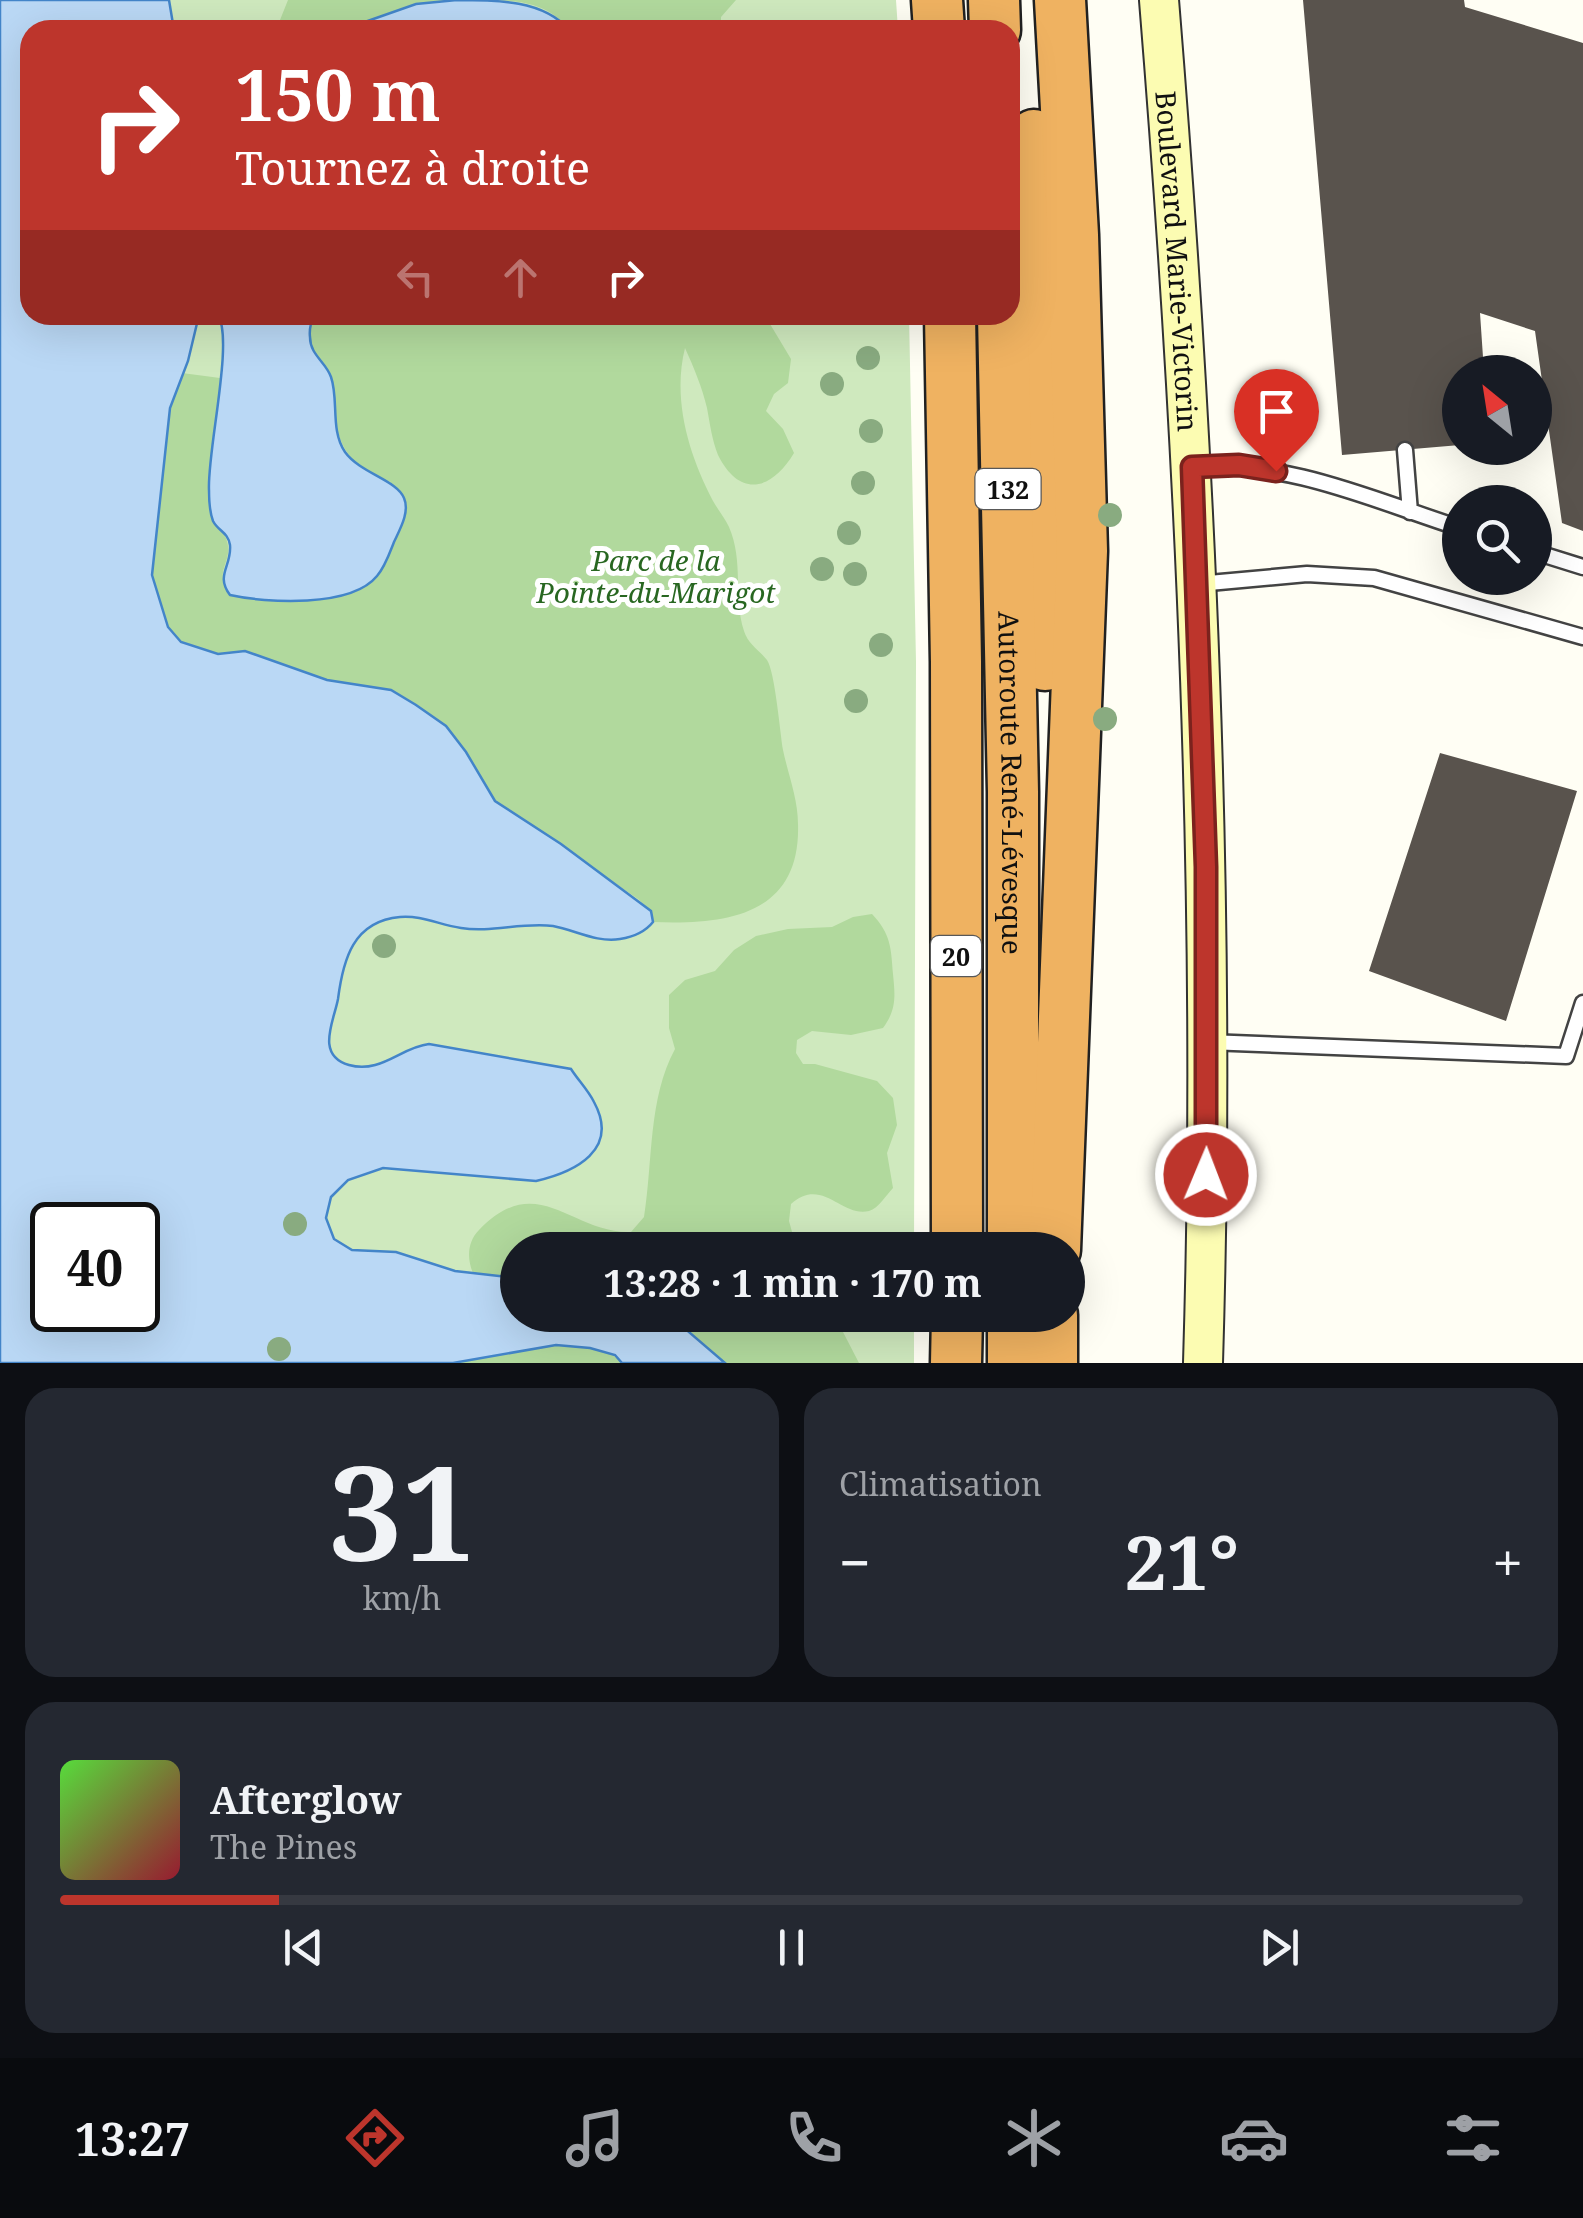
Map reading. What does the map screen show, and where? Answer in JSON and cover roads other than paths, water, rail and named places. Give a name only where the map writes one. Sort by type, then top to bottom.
[{"type":"highway","points":[[1026,0],[1043,454],[1053,1232]]},
{"type":"highway","points":[[1054,1232],[1082,550],[1073,236],[1060,0]]},
{"type":"highway","name":"Autoroute René-Lévesque","points":[[950,325],[956,623],[957,1232]]},
{"type":"highway","name":"Autoroute René-Lévesque","points":[[1003,325],[1013,792],[1013,1232]]},
{"type":"highway","points":[[956,1332],[956,1363]]},
{"type":"highway","points":[[1013,1363],[1040,1332]]},
{"type":"street","name":"Boulevard Marie-Victorin","points":[[1160,0],[1179,243],[1198,584],[1206,867],[1203,1363]]},
{"type":"lane","points":[[1405,450],[1410,512]]},
{"type":"lane","points":[[1192,467],[1252,466],[1300,476],[1442,522]]},
{"type":"lane","points":[[1552,557],[1583,567]]},
{"type":"lane","points":[[1198,584],[1307,574],[1374,578],[1583,637]]},
{"type":"lane","points":[[1207,1042],[1566,1056],[1583,1004]]},
{"type":"water","points":[[0,0],[169,0],[172,20],[20,20],[20,325],[197,325],[170,408],[152,575],[168,627],[181,642],[218,654],[245,651],[327,680],[391,690],[446,726],[495,801],[651,911],[653,922],[646,929],[611,940],[553,926],[472,929],[408,917],[384,920],[361,934],[343,970],[329,1036],[332,1054],[339,1060],[349,1065],[371,1066],[429,1044],[571,1069],[594,1102],[601,1119],[601,1133],[597,1146],[578,1165],[536,1181],[383,1168],[348,1180],[331,1197],[326,1218],[334,1239],[352,1250],[396,1252],[455,1271],[500,1276],[500,1332],[689,1332],[725,1363],[622,1363],[615,1355],[590,1348],[556,1345],[453,1363],[0,1363]]},
{"type":"water","points":[[457,0],[503,2],[533,7],[559,20],[370,20],[416,4]]},
{"type":"water","points":[[221,325],[311,325],[315,354],[331,377],[340,443],[360,466],[394,486],[406,503],[385,564],[365,586],[329,598],[285,601],[230,595],[226,588],[224,576],[230,545],[213,521],[209,493],[222,372]]},
{"type":"park label","name":"Parc de la Pointe-du-Marigot","points":[[656,576]]}]
